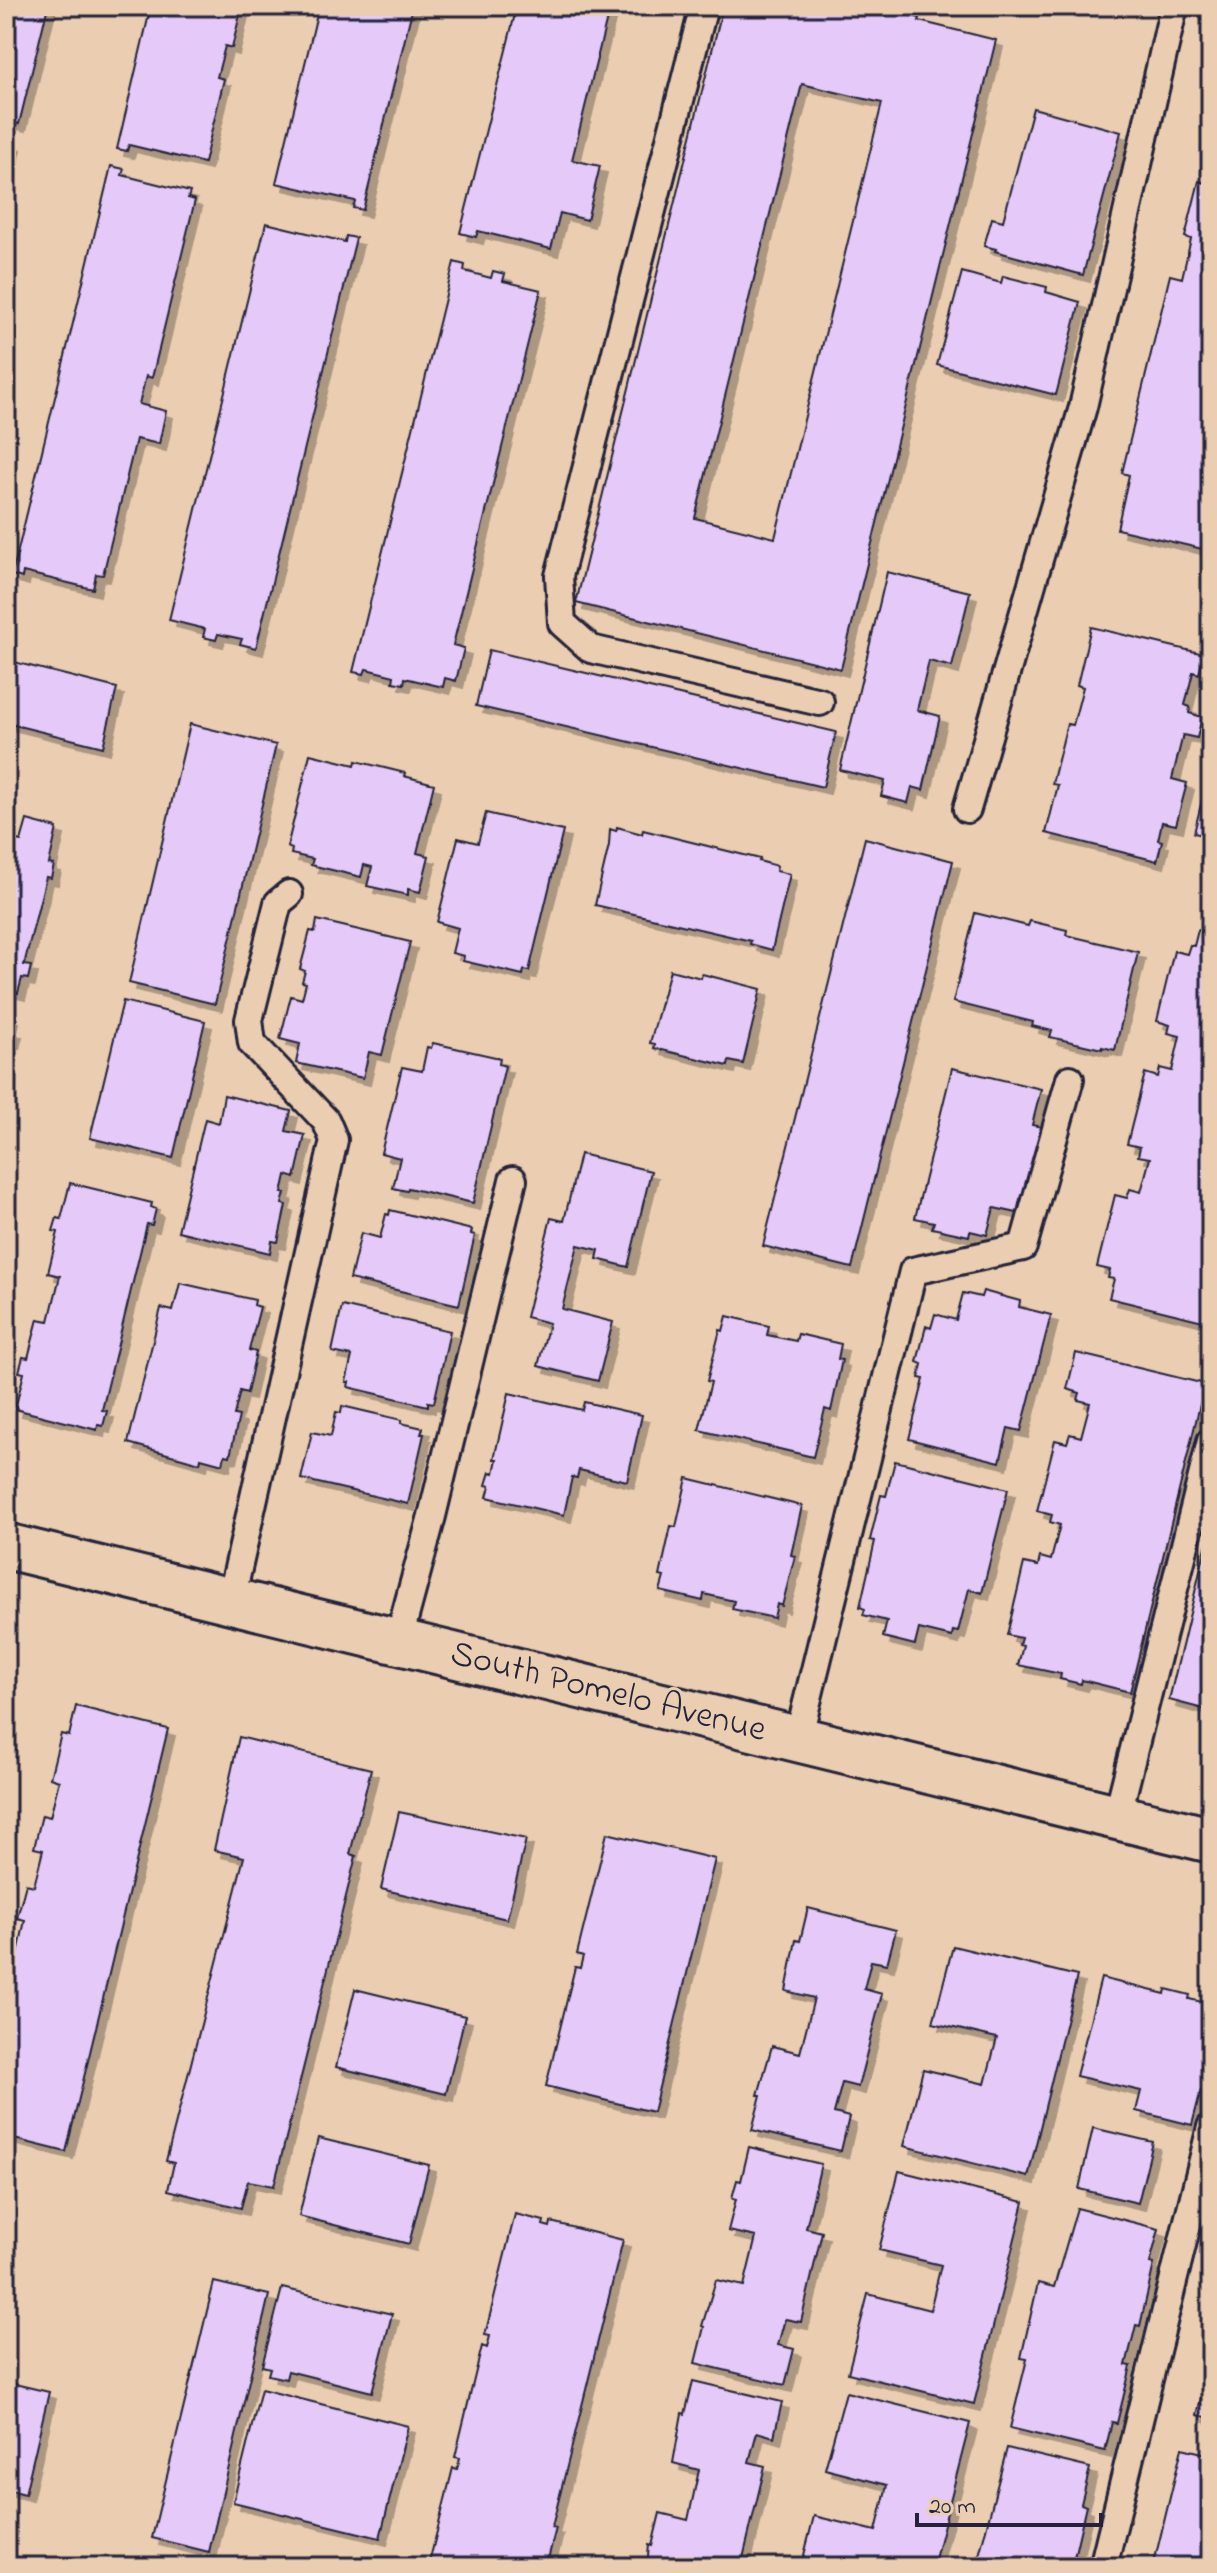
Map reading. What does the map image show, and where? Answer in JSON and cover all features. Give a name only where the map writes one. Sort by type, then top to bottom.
[{"type":"street","name":"South Pomelo Avenue","points":[[6,1546],[1211,1840]]},
{"type":"lane","points":[[704,6],[559,576],[562,623],[591,649],[820,702]]},
{"type":"lane","points":[[967,809],[1083,407],[1174,6]]},
{"type":"lane","points":[[231,1600],[334,1140],[326,1121],[252,1043],[249,1020],[278,903],[289,894]]},
{"type":"lane","points":[[798,1739],[913,1271],[1023,1247],[1070,1079]]},
{"type":"lane","points":[[398,1642],[432,1516],[513,1180]]},
{"type":"lane","points":[[1117,1817],[1211,1441]]},
{"type":"lane","points":[[1103,2567],[1211,2127]]},
{"type":"building","points":[[6,6],[48,6],[19,124],[6,121]]},
{"type":"building","points":[[151,6],[242,6],[232,48],[225,46],[217,77],[224,79],[204,163],[129,145],[127,151],[117,149]]},
{"type":"building","points":[[319,6],[413,6],[363,210],[353,208],[355,201],[276,183]]},
{"type":"building","points":[[517,6],[610,6],[572,160],[600,166],[587,220],[560,213],[551,249],[478,231],[476,237],[460,233]]},
{"type":"building","points":[[723,6],[874,6],[996,40],[841,669],[576,603]],"holes":[[[802,84],[882,103],[775,538],[695,518]]]},
{"type":"building","points":[[1033,108],[1121,132],[1083,275],[984,246],[992,218],[1003,221]]},
{"type":"building","points":[[6,141],[14,143],[6,175]]},
{"type":"building","points":[[1211,159],[1211,551],[1117,529],[1129,475],[1122,473],[1170,275],[1182,278],[1191,239],[1185,237],[1199,181],[1205,183]]},
{"type":"building","points":[[111,166],[124,169],[122,175],[190,192],[188,198],[195,200],[152,378],[146,376],[139,404],[166,411],[159,444],[136,439],[103,575],[96,574],[93,589],[23,572],[22,578],[12,575]]},
{"type":"building","points":[[266,223],[345,242],[346,236],[356,238],[256,648],[240,644],[242,639],[218,634],[216,640],[203,637],[205,629],[169,620]]},
{"type":"building","points":[[454,262],[465,265],[464,271],[491,278],[493,271],[505,274],[503,281],[541,290],[453,645],[464,648],[456,681],[445,678],[443,687],[405,678],[404,684],[393,682],[394,676],[366,669],[364,674],[353,672]]},
{"type":"building","points":[[962,272],[1001,283],[1003,276],[1047,287],[1046,292],[1080,302],[1056,395],[937,365]]},
{"type":"building","points":[[887,572],[970,592],[952,667],[929,661],[917,710],[940,716],[923,790],[912,787],[908,803],[881,796],[885,781],[840,770]]},
{"type":"building","points":[[1091,627],[1204,654],[1199,674],[1193,672],[1185,705],[1190,707],[1189,713],[1202,717],[1197,738],[1183,735],[1172,779],[1187,783],[1176,825],[1162,822],[1158,840],[1162,841],[1157,861],[1046,833],[1058,785],[1052,784],[1067,724],[1073,725],[1083,687],[1077,685]]},
{"type":"building","points":[[489,650],[836,732],[823,787],[476,706]]},
{"type":"building","points":[[6,660],[117,688],[103,747],[6,723]]},
{"type":"building","points":[[190,724],[276,745],[215,1004],[129,983]]},
{"type":"building","points":[[310,754],[355,765],[356,761],[434,784],[417,853],[429,856],[420,892],[408,889],[408,895],[367,886],[372,867],[364,865],[361,877],[311,865],[313,859],[291,854],[292,849],[287,847]]},
{"type":"building","points":[[1211,763],[1211,837],[1194,833]]},
{"type":"building","points":[[486,813],[563,831],[529,971],[524,970],[523,975],[463,961],[464,956],[452,953],[458,928],[437,922],[458,838],[478,843]]},
{"type":"building","points":[[27,820],[57,828],[49,864],[54,865],[51,878],[46,877],[24,965],[31,966],[28,979],[22,978],[18,993],[6,990],[6,837],[21,841]]},
{"type":"building","points":[[617,827],[642,834],[643,830],[760,859],[777,866],[776,871],[790,874],[772,950],[750,944],[751,941],[595,905],[610,829],[616,831]]},
{"type":"building","points":[[865,838],[953,861],[852,1268],[763,1246]]},
{"type":"building","points":[[975,913],[1028,926],[1030,921],[1067,930],[1066,935],[1138,952],[1115,1050],[1050,1037],[1052,1031],[1032,1026],[1033,1022],[953,1002]]},
{"type":"building","points":[[317,920],[410,942],[382,1055],[369,1052],[363,1078],[296,1063],[300,1044],[280,1039],[291,996],[302,999],[306,983],[302,982],[305,971],[300,969],[310,931],[315,932]]},
{"type":"building","points":[[1198,930],[1211,934],[1211,1323],[1109,1298],[1114,1279],[1108,1278],[1110,1270],[1097,1267],[1115,1195],[1127,1198],[1130,1189],[1141,1192],[1150,1158],[1138,1156],[1140,1147],[1127,1144],[1145,1073],[1158,1077],[1160,1068],[1172,1071],[1180,1036],[1168,1033],[1170,1025],[1157,1021],[1174,951],[1187,954],[1190,945],[1194,946]]},
{"type":"building","points":[[670,970],[701,978],[702,974],[761,989],[743,1064],[729,1061],[728,1066],[654,1048],[655,1044],[650,1043]]},
{"type":"building","points":[[123,1001],[205,1021],[173,1158],[90,1138]]},
{"type":"building","points":[[6,1015],[12,1016],[9,1029],[15,1030],[6,1050]]},
{"type":"building","points":[[433,1043],[500,1058],[499,1064],[505,1066],[473,1203],[408,1188],[407,1191],[393,1188],[400,1158],[381,1153],[402,1067],[422,1071],[427,1047],[431,1048]]},
{"type":"building","points":[[952,1068],[1041,1089],[1032,1125],[1042,1127],[1024,1200],[1020,1199],[1017,1213],[994,1208],[987,1235],[970,1231],[969,1236],[932,1228],[934,1222],[915,1218]]},
{"type":"building","points":[[224,1095],[291,1111],[286,1131],[305,1135],[295,1178],[286,1175],[282,1204],[286,1205],[278,1242],[272,1241],[270,1253],[178,1231],[205,1119],[219,1123]]},
{"type":"building","points":[[580,1154],[651,1171],[628,1267],[597,1259],[599,1250],[578,1245],[562,1309],[613,1322],[598,1381],[538,1366],[549,1323],[526,1317],[551,1218],[564,1221]]},
{"type":"building","points":[[70,1183],[152,1203],[151,1207],[156,1209],[152,1225],[147,1224],[102,1410],[107,1411],[103,1426],[98,1425],[97,1430],[15,1409],[24,1373],[19,1372],[23,1357],[28,1358],[38,1319],[49,1321],[60,1276],[48,1273],[58,1232],[53,1231],[57,1218],[61,1219]]},
{"type":"building","points":[[390,1210],[472,1230],[471,1234],[475,1235],[459,1305],[350,1279],[361,1233],[380,1238],[386,1214],[389,1215]]},
{"type":"building","points":[[180,1283],[255,1300],[254,1305],[260,1307],[249,1350],[256,1352],[247,1393],[240,1391],[234,1415],[239,1416],[230,1456],[225,1455],[223,1464],[201,1458],[200,1463],[128,1443],[161,1308],[173,1311]]},
{"type":"building","points":[[983,1291],[1020,1301],[1019,1307],[1051,1315],[1021,1431],[1008,1428],[1000,1462],[909,1439],[924,1379],[919,1378],[922,1364],[917,1362],[926,1326],[931,1328],[935,1314],[956,1320],[963,1293],[981,1297]]},
{"type":"building","points":[[342,1306],[450,1331],[434,1403],[428,1402],[428,1406],[348,1387],[349,1382],[346,1382],[352,1356],[332,1352]]},
{"type":"building","points":[[727,1316],[769,1326],[767,1335],[796,1341],[798,1334],[841,1344],[838,1359],[842,1360],[831,1411],[825,1409],[813,1457],[699,1430],[711,1382],[707,1381],[720,1330],[723,1331]]},
{"type":"building","points":[[1076,1353],[1205,1384],[1130,1692],[1082,1680],[1081,1684],[1060,1679],[1061,1674],[1018,1665],[1023,1646],[1019,1645],[1021,1638],[1007,1635],[1024,1563],[1038,1566],[1040,1557],[1051,1560],[1060,1525],[1050,1522],[1052,1515],[1037,1511],[1055,1440],[1067,1443],[1070,1434],[1081,1437],[1090,1403],[1078,1400],[1080,1393],[1067,1389]]},
{"type":"building","points":[[509,1393],[582,1410],[584,1402],[642,1415],[627,1481],[579,1470],[577,1478],[572,1477],[564,1515],[487,1497],[490,1486],[486,1485],[490,1472],[494,1473],[497,1459],[494,1459]]},
{"type":"building","points":[[342,1406],[423,1428],[408,1504],[301,1479],[312,1432],[331,1436],[336,1412],[341,1413]]},
{"type":"building","points":[[895,1461],[1008,1489],[982,1593],[969,1589],[958,1632],[953,1631],[952,1637],[919,1629],[915,1645],[883,1637],[887,1621],[863,1615],[865,1609],[860,1607],[875,1541],[870,1540],[881,1495],[886,1496]]},
{"type":"building","points":[[687,1478],[802,1506],[791,1555],[795,1556],[782,1606],[777,1604],[774,1618],[732,1609],[734,1601],[704,1594],[703,1601],[660,1591],[664,1577],[660,1576],[671,1526],[676,1527]]},
{"type":"building","points":[[1211,1526],[1211,1711],[1169,1700]]},
{"type":"building","points":[[76,1706],[168,1729],[66,2152],[6,2137],[6,1959],[7,1955],[17,1958],[25,1920],[17,1918],[26,1884],[34,1886],[43,1850],[34,1848],[42,1815],[50,1817],[59,1781],[50,1778],[61,1734],[69,1736]]},
{"type":"building","points":[[239,1737],[371,1769],[350,1854],[356,1856],[274,2186],[248,2181],[241,2208],[168,2190],[174,2163],[166,2161],[244,1857],[214,1850]]},
{"type":"building","points":[[399,1812],[526,1839],[507,1919],[381,1889]]},
{"type":"building","points":[[607,1833],[715,1859],[653,2112],[546,2086],[575,1967],[580,1968],[583,1956],[577,1954]]},
{"type":"building","points":[[808,1908],[896,1930],[887,1964],[871,1961],[864,1989],[882,1994],[858,2087],[842,2083],[834,2113],[849,2117],[841,2151],[752,2130],[772,2046],[800,2053],[814,1998],[786,1991],[796,1940],[800,1941]]},
{"type":"building","points":[[953,1946],[1077,1976],[1028,2177],[904,2146],[923,2069],[985,2084],[997,2038],[933,2023]]},
{"type":"building","points":[[1101,1978],[1165,1994],[1166,1989],[1211,2004],[1211,2087],[1210,2092],[1201,2090],[1192,2125],[1136,2111],[1141,2091],[1076,2076]]},
{"type":"building","points":[[355,1989],[465,2016],[446,2094],[336,2067]]},
{"type":"building","points":[[1093,2128],[1153,2142],[1138,2203],[1079,2189]]},
{"type":"building","points":[[318,2138],[429,2165],[409,2244],[299,2216]]},
{"type":"building","points":[[749,2147],[821,2164],[806,2228],[822,2232],[801,2322],[785,2319],[778,2345],[794,2349],[785,2385],[695,2363],[716,2280],[744,2286],[756,2237],[728,2231],[736,2199],[732,2198],[737,2180],[741,2181]]},
{"type":"building","points":[[899,2171],[1024,2202],[974,2404],[848,2373],[868,2294],[930,2310],[941,2265],[879,2250]]},
{"type":"building","points":[[1077,2208],[1159,2229],[1140,2326],[1136,2325],[1126,2365],[1131,2366],[1117,2423],[1112,2422],[1105,2451],[1010,2428],[1027,2359],[1021,2358],[1038,2283],[1054,2287]]},
{"type":"building","points":[[515,2214],[544,2221],[543,2225],[550,2227],[551,2222],[623,2240],[552,2527],[556,2528],[546,2567],[428,2567],[453,2468],[457,2469],[460,2458],[455,2457],[482,2346],[487,2348],[490,2336],[485,2335]]},
{"type":"building","points":[[214,2282],[269,2295],[209,2552],[152,2538]]},
{"type":"building","points":[[282,2288],[392,2314],[372,2392],[288,2371],[286,2379],[268,2375],[270,2368],[262,2366]]},
{"type":"building","points":[[1211,2356],[1211,2418],[1197,2415]]},
{"type":"building","points":[[693,2381],[782,2402],[774,2437],[757,2432],[749,2462],[765,2466],[741,2567],[647,2567],[649,2545],[652,2546],[660,2513],[688,2520],[699,2470],[673,2463],[682,2413],[685,2414]]},
{"type":"building","points":[[6,2382],[49,2392],[25,2494],[6,2489]]},
{"type":"building","points":[[261,2389],[408,2426],[380,2538],[233,2502]]},
{"type":"building","points":[[846,2392],[970,2423],[933,2567],[801,2567],[814,2516],[876,2531],[887,2485],[825,2469]]},
{"type":"building","points":[[1007,2448],[1090,2468],[1081,2504],[1086,2506],[1072,2566],[1047,2561],[1045,2567],[976,2567]]},
{"type":"building","points":[[1182,2448],[1211,2455],[1211,2567],[1153,2567]]}]
